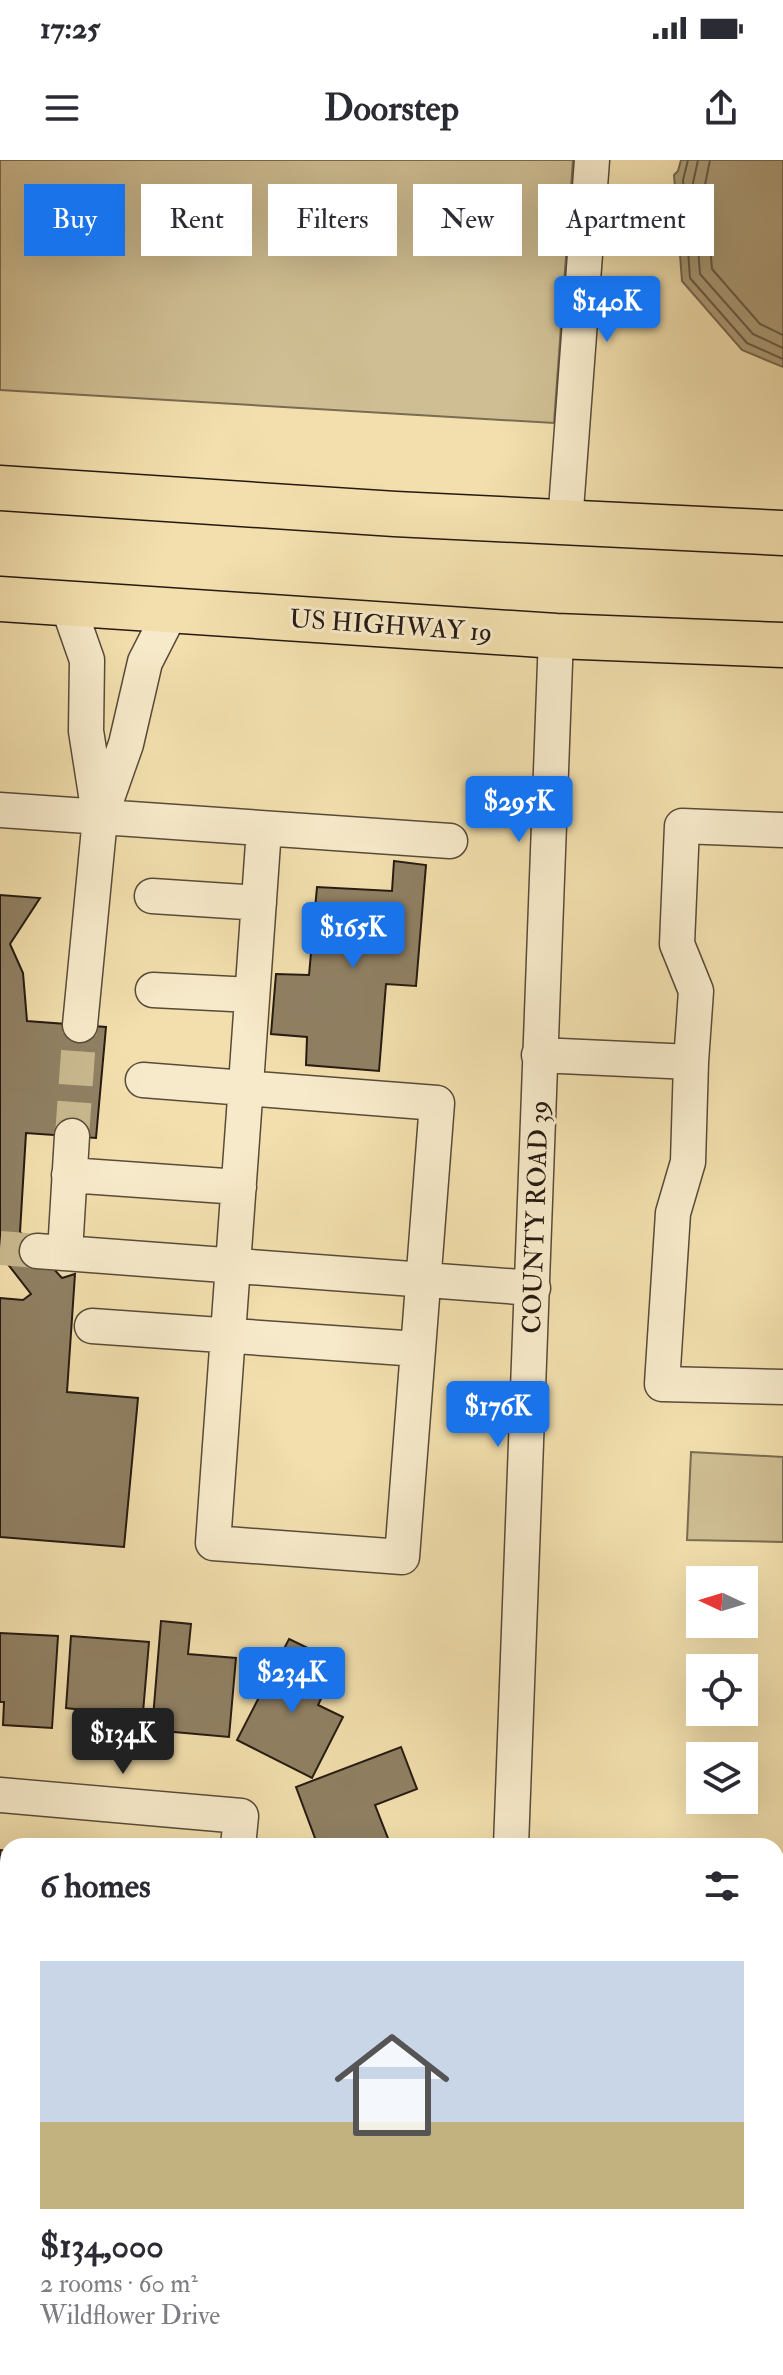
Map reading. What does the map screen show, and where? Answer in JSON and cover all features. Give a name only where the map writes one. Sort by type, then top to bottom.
[{"type":"highway","points":[[0,488],[395,514],[783,533]]},
{"type":"highway","name":"US HIGHWAY 19","points":[[0,599],[556,636],[783,645]]},
{"type":"street","points":[[565,523],[592,160]]},
{"type":"street","points":[[67,603],[87,660],[86,731],[100,818]]},
{"type":"street","points":[[80,1025],[100,818],[126,744],[145,662],[171,611]]},
{"type":"street","name":"COUNTY ROAD 39","points":[[511,1838],[556,636]]},
{"type":"street","points":[[0,810],[450,841]]},
{"type":"street","points":[[783,830],[682,826],[677,944],[696,991],[688,1162],[673,1213],[662,1384],[783,1387]]},
{"type":"street","points":[[143,1080],[246,1090],[437,1103],[402,1557],[213,1543],[234,1266],[246,1090],[252,995],[264,829]]},
{"type":"street","points":[[152,896],[259,903]]},
{"type":"street","points":[[153,990],[252,995]]},
{"type":"street","points":[[539,1055],[691,1062]]},
{"type":"street","points":[[72,1136],[69,1175],[51,1252],[533,1288]]},
{"type":"street","points":[[69,1175],[239,1187]]},
{"type":"street","points":[[92,1326],[418,1349]]},
{"type":"street","points":[[0,1795],[240,1831]]},
{"type":"shaded area","points":[[0,160],[573,160],[571,184],[538,184],[538,256],[566,256],[554,423],[0,390]]},
{"type":"shaded area","points":[[691,1452],[783,1457],[783,1542],[687,1540]]},
{"type":"water","points":[[681,160],[783,160],[783,367],[742,350],[682,281],[680,256],[714,256],[714,184],[675,184],[674,175]]},
{"type":"building","points":[[394,861],[426,865],[416,986],[386,984],[379,1071],[306,1065],[307,1037],[271,1034],[276,974],[309,975],[317,887],[392,891]]},
{"type":"building","points":[[0,895],[40,898],[10,944],[23,973],[27,1021],[106,1027],[96,1138],[26,1133],[20,1232],[62,1278],[75,1274],[67,1392],[138,1398],[124,1547],[0,1537],[0,1298],[23,1300],[31,1294],[0,1254]]},
{"type":"building","points":[[161,1621],[191,1624],[188,1654],[236,1658],[229,1737],[152,1730]]},
{"type":"building","points":[[0,1633],[58,1636],[52,1728],[3,1725]]},
{"type":"building","points":[[71,1636],[149,1642],[141,1736],[90,1732],[92,1711],[66,1708]]},
{"type":"building","points":[[289,1639],[314,1651],[304,1671],[328,1684],[318,1705],[343,1717],[312,1778],[237,1740]]},
{"type":"building","points":[[401,1747],[417,1789],[375,1805],[388,1838],[315,1838],[296,1787]]},
{"type":"tunnel","points":[[72,1136],[80,1025]]},
{"type":"tunnel","points":[[0,1248],[37,1251]]}]
